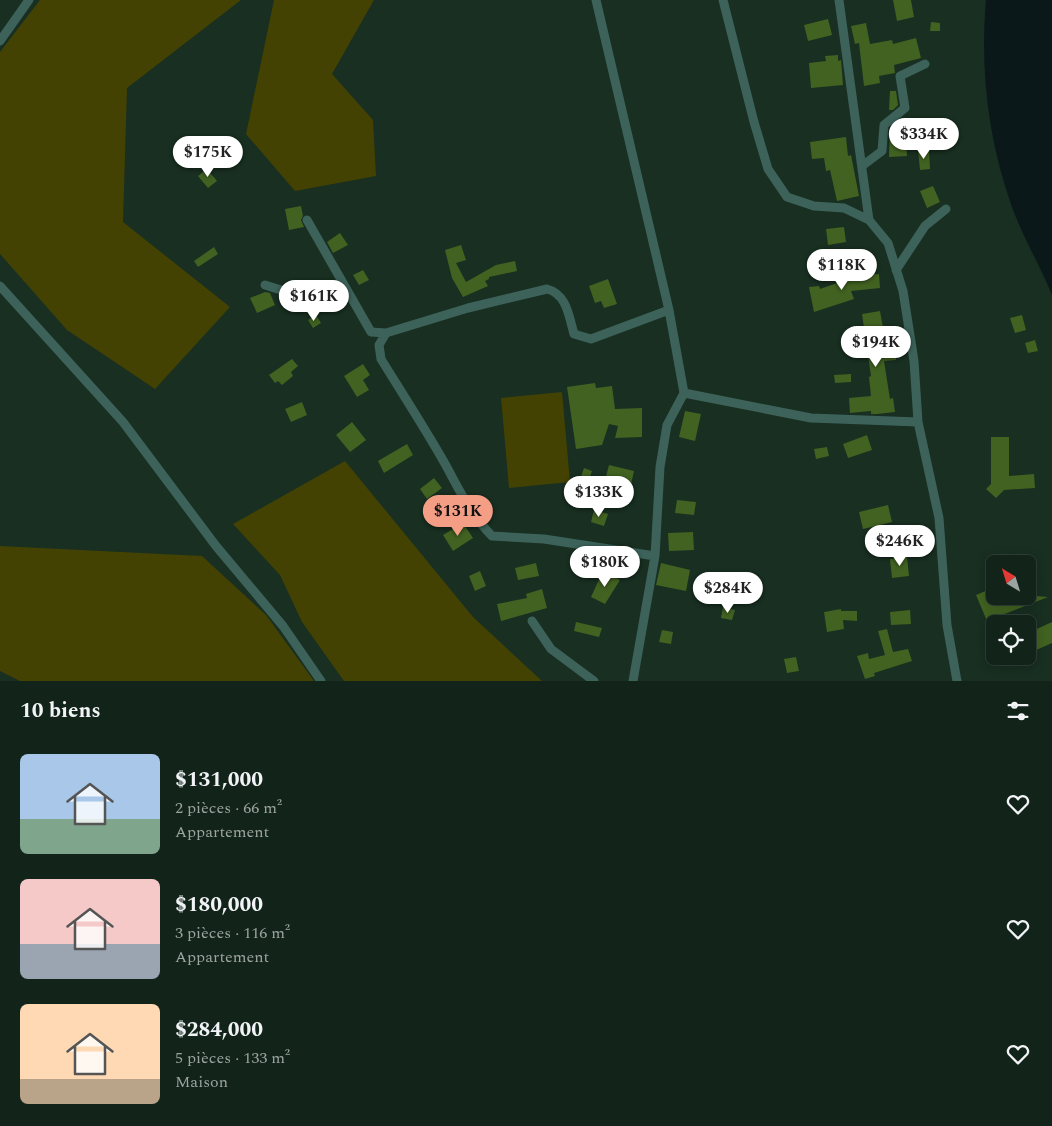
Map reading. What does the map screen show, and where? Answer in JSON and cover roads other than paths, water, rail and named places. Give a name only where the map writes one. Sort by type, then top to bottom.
[{"type":"street","points":[[0,41],[29,0]]},
{"type":"street","points":[[596,0],[668,310],[684,393],[667,425],[660,467],[655,556],[633,681]]},
{"type":"street","points":[[724,0],[754,122],[768,169],[786,197],[814,206],[844,208],[869,220],[888,243],[904,291],[914,361],[918,422],[939,518],[947,625],[957,681]]},
{"type":"street","points":[[839,0],[869,220]]},
{"type":"street","points":[[862,166],[882,151],[884,125],[905,108],[900,76],[925,64]]},
{"type":"street","points":[[896,270],[925,226],[946,209]]},
{"type":"street","points":[[307,220],[372,332],[386,333],[468,308],[547,289],[555,291],[563,298],[574,334],[591,339],[668,310]]},
{"type":"street","points":[[265,285],[306,298],[346,288]]},
{"type":"street","points":[[0,286],[123,422],[216,546],[283,626],[321,681]]},
{"type":"street","points":[[386,333],[380,345],[381,359],[444,462],[465,503],[477,521],[492,536],[544,539],[655,556]]},
{"type":"street","points":[[684,393],[812,418],[918,422]]},
{"type":"street","points":[[532,621],[551,649],[594,681]]}]
